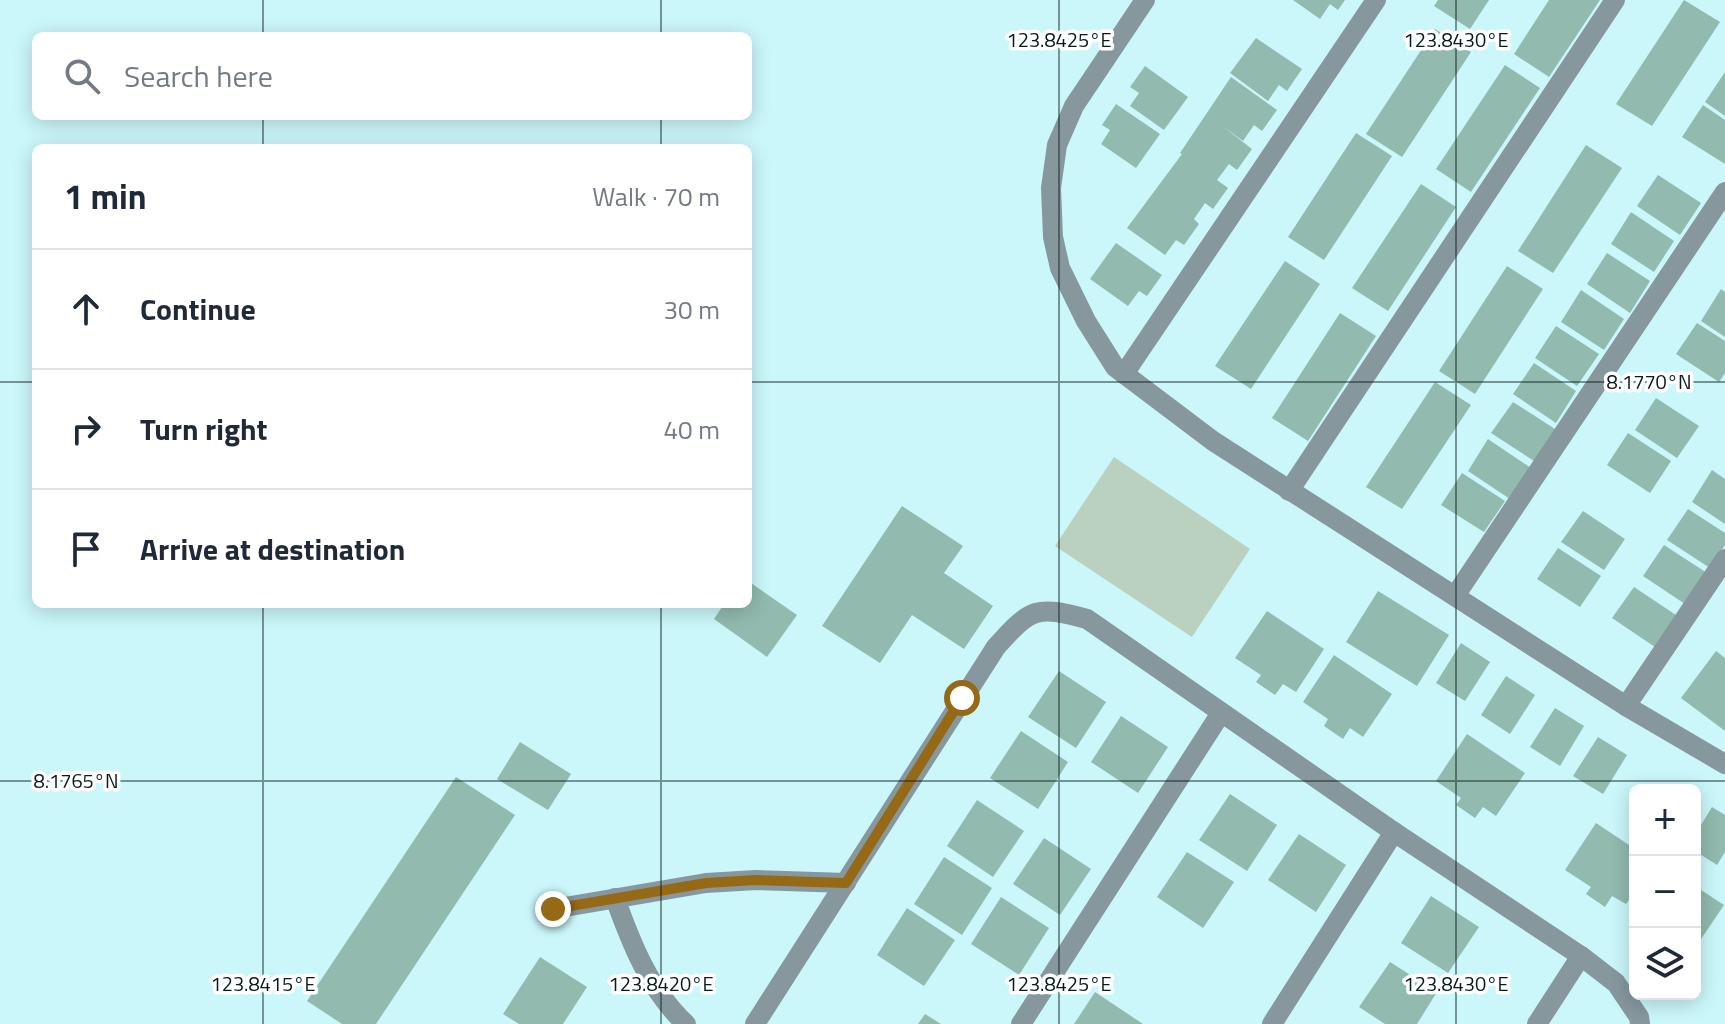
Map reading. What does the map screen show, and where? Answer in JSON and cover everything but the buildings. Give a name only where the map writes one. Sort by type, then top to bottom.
[{"type":"street","points":[[1145,0],[1074,106],[1057,145],[1051,188],[1053,237],[1060,268],[1086,321],[1115,367],[1213,441],[1289,491],[1626,706],[1725,764]]},
{"type":"street","points":[[1124,374],[1376,0]]},
{"type":"street","points":[[1289,491],[1615,0]]},
{"type":"street","points":[[1455,596],[1725,192]]},
{"type":"street","points":[[1626,706],[1725,559]]},
{"type":"street","points":[[755,1024],[996,647],[1021,619],[1050,609],[1087,619],[1394,832],[1581,956],[1616,983],[1639,1017],[1640,1024]]},
{"type":"street","points":[[1021,1024],[1221,713]]},
{"type":"street","points":[[1272,1024],[1394,832]]},
{"type":"street","points":[[553,909],[706,883],[756,880],[846,883]]},
{"type":"street","points":[[615,898],[642,964],[686,1024]]},
{"type":"street","points":[[1537,1024],[1581,956]]},
{"type":"green space","points":[[1114,457],[1250,549],[1192,637],[1055,546]]},
{"type":"route","points":[[553,909],[706,883],[756,880],[846,883],[962,698]]}]
